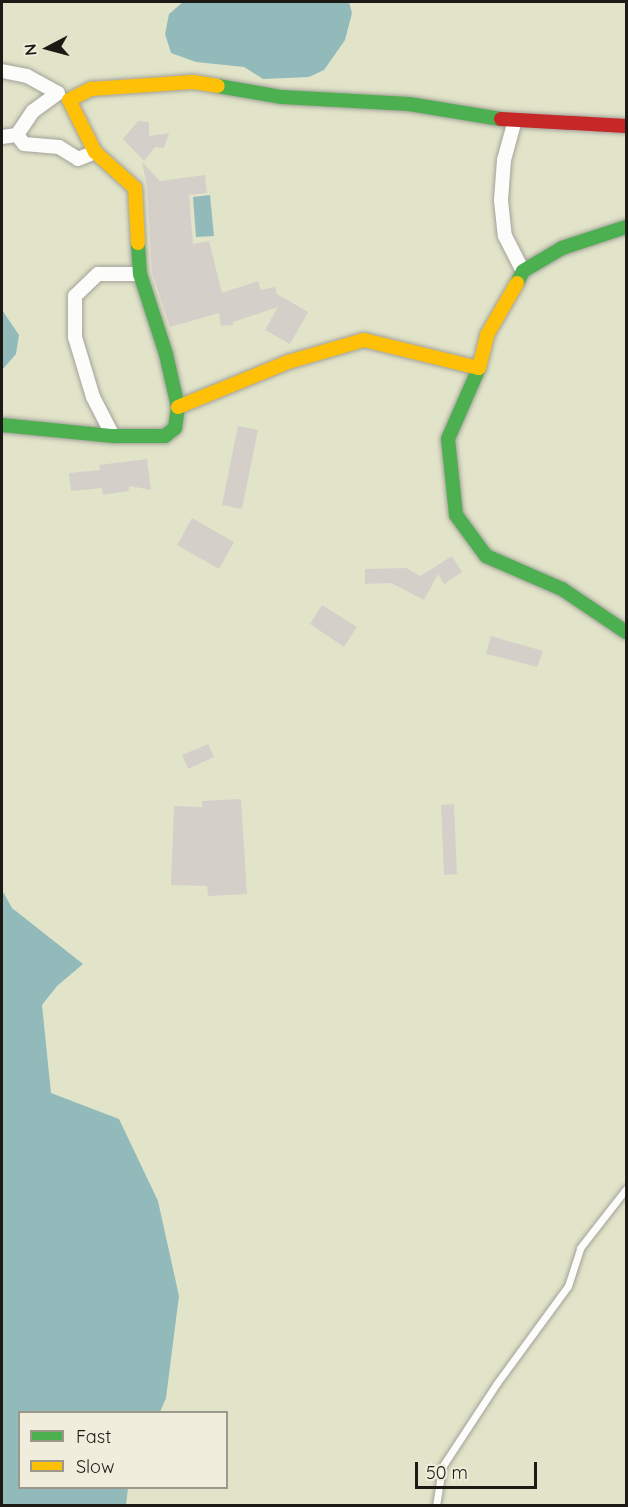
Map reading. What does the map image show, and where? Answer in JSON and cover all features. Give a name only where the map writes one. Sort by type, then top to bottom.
[{"type":"street","points":[[2,71],[27,76],[64,97],[95,152],[135,188],[140,274],[166,354],[178,408],[176,428],[165,436],[113,436],[2,425]]},
{"type":"street","points":[[2,137],[17,135],[33,111],[64,97],[92,89],[193,82],[282,97],[410,104],[485,118],[627,126]]},
{"type":"street","points":[[515,120],[504,160],[501,200],[505,236],[523,271]]},
{"type":"street","points":[[17,135],[24,144],[59,147],[78,159],[95,152]]},
{"type":"street","points":[[627,227],[562,248],[523,271],[487,335],[479,368],[448,439],[456,515],[486,556],[562,590],[627,632]]},
{"type":"street","points":[[113,436],[93,397],[75,337],[75,296],[98,274],[140,274]]},
{"type":"street","points":[[178,408],[288,362],[364,340],[479,368]]},
{"type":"lane","points":[[436,1506],[442,1467],[496,1383],[568,1286],[580,1248],[627,1189]]},
{"type":"green space","points":[[2,2],[626,2],[626,1505],[2,1506]]},
{"type":"water","points":[[183,2],[349,2],[352,13],[345,40],[324,70],[309,77],[263,79],[244,67],[196,62],[171,53],[165,34],[169,14]]},
{"type":"water","points":[[210,195],[214,236],[196,237],[193,197]]},
{"type":"water","points":[[2,310],[19,335],[16,354],[2,370]]},
{"type":"water","points":[[2,890],[12,908],[83,964],[57,986],[42,1005],[51,1093],[119,1119],[158,1201],[179,1296],[166,1398],[160,1411],[18,1411],[18,1489],[128,1489],[126,1505],[2,1505]]},
{"type":"building","points":[[138,121],[149,122],[149,136],[169,133],[164,148],[155,147],[144,161],[123,139]]},
{"type":"building","points":[[142,162],[160,181],[205,175],[207,193],[189,195],[193,244],[209,241],[222,293],[258,281],[261,290],[275,287],[277,294],[308,312],[290,344],[265,330],[278,307],[233,322],[233,325],[221,326],[219,313],[170,327],[152,272],[147,187]]},
{"type":"building","points":[[238,426],[258,430],[242,509],[222,505]]},
{"type":"building","points":[[147,459],[151,490],[130,486],[128,491],[103,495],[102,488],[71,491],[69,473],[100,470],[99,465]]},
{"type":"building","points":[[192,518],[234,542],[219,569],[177,545]]},
{"type":"building","points":[[452,556],[462,572],[444,584],[438,574],[424,600],[391,583],[365,584],[365,569],[406,568],[420,576]]},
{"type":"building","points":[[322,605],[357,627],[344,647],[310,624]]},
{"type":"building","points":[[491,636],[543,651],[537,667],[486,654]]},
{"type":"building","points":[[208,744],[214,757],[188,769],[182,755]]},
{"type":"building","points":[[241,799],[247,894],[208,896],[207,886],[171,885],[174,806],[202,807],[202,801]]},
{"type":"building","points":[[454,804],[457,874],[444,875],[441,805]]},
{"type":"traffic: fast","points":[[218,86],[282,97],[409,104],[501,119]]},
{"type":"traffic: fast","points":[[517,283],[523,271],[562,248],[626,227]]},
{"type":"traffic: fast","points":[[2,425],[113,436],[165,436],[175,428],[178,407],[166,354],[140,274],[138,243]]},
{"type":"traffic: fast","points":[[479,368],[448,439],[456,515],[486,556],[562,589],[626,632]]},
{"type":"traffic: slow","points":[[138,243],[135,188],[95,152],[69,100],[91,89],[193,82],[218,86]]},
{"type":"traffic: slow","points":[[178,407],[288,362],[364,340],[479,368],[487,335],[517,283]]},
{"type":"traffic: jam","points":[[501,119],[626,126]]}]
